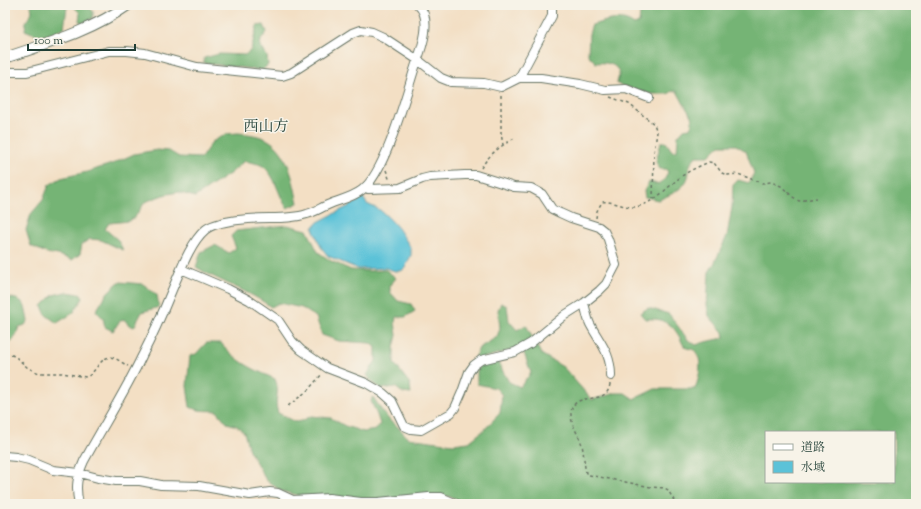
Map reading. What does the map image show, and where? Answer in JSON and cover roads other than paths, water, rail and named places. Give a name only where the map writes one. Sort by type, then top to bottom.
[{"type":"main road","points":[[5,58],[82,31],[102,22],[128,5]]},
{"type":"street","points":[[360,190],[376,173],[383,160],[418,60],[426,23],[424,14],[418,5]]},
{"type":"street","points":[[519,78],[552,16],[552,5]]},
{"type":"street","points":[[5,72],[27,72],[109,51],[127,51],[145,53],[197,67],[282,76],[291,73],[353,33],[361,30],[372,32],[383,37],[418,60],[441,78],[451,82],[484,83],[501,87],[519,78],[550,80],[604,90],[626,89],[649,98]]},
{"type":"street","points":[[79,504],[76,490],[78,473],[135,371],[158,324],[181,269],[197,239],[205,229],[214,224],[264,218],[292,218],[303,215],[360,190],[407,186],[430,177],[446,175],[476,175],[514,187],[536,190],[542,194],[552,208],[571,218],[600,227],[606,235],[615,258],[616,265],[606,284],[599,291],[584,304],[565,315],[531,343],[515,352],[481,360],[474,365],[469,372],[462,392],[451,413],[421,430],[411,429],[404,426],[392,401],[383,393],[366,383],[327,368],[301,350],[292,341],[278,320],[249,300],[228,288],[181,269]]},
{"type":"street","points":[[584,304],[591,325],[605,348],[610,361],[611,376]]},
{"type":"street","points":[[5,456],[29,460],[53,470],[78,473],[116,481],[134,480],[161,485],[199,486],[250,495],[270,492],[278,493],[293,500],[329,498],[360,502],[378,502],[441,497],[457,504]]},
{"type":"street","points":[[77,483],[85,504]]},
{"type":"water","points":[[362,196],[367,204],[380,210],[389,218],[398,228],[411,248],[411,255],[405,268],[401,271],[386,268],[358,269],[328,256],[321,247],[313,228],[318,222],[359,201],[358,197]]},
{"type":"district","name":"西山方","points":[[266,126]]}]
